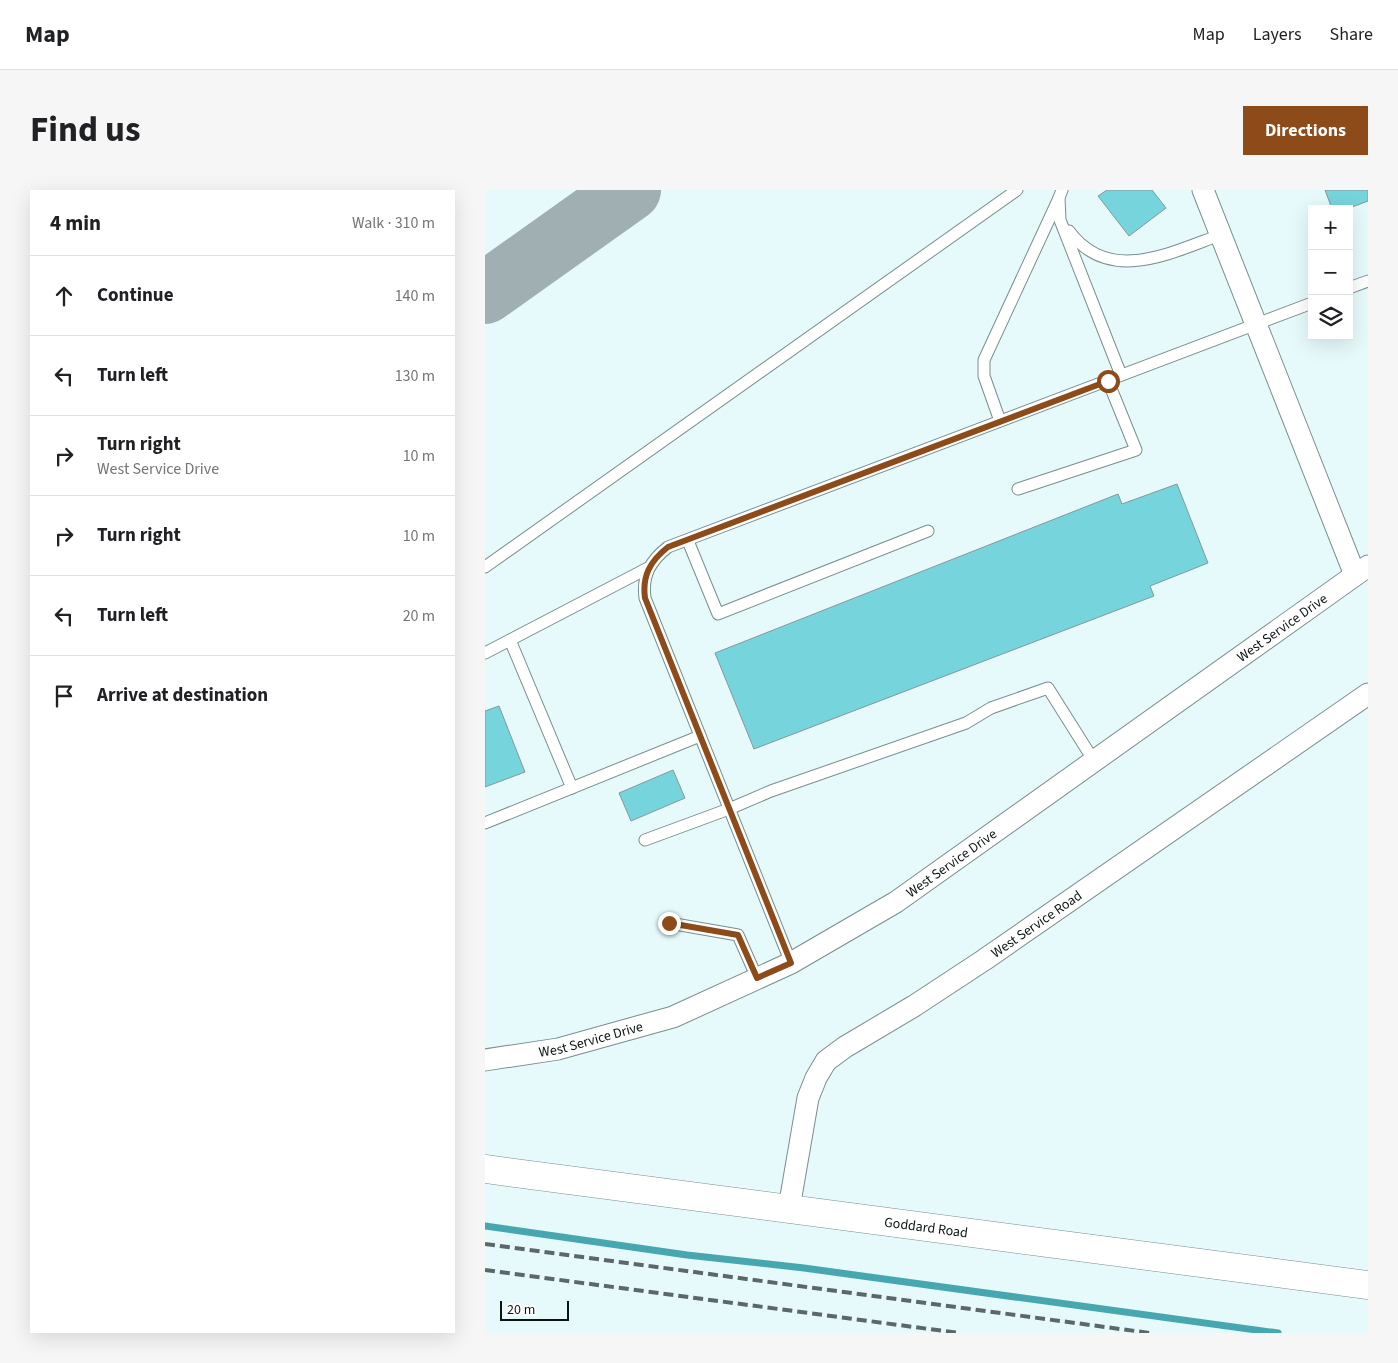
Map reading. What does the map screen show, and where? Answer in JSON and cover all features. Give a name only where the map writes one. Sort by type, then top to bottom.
[{"type":"main road","name":"Goddard Road","points":[[485,1169],[1368,1285]]},
{"type":"street","points":[[1203,190],[1255,325],[1362,570]]},
{"type":"street","name":"West Service Drive","points":[[485,1060],[558,1049],[673,1017],[791,963],[896,902],[1362,570]]},
{"type":"street","name":"West Service Road","points":[[789,1208],[808,1098],[816,1078],[826,1061],[845,1047],[914,1006],[984,960],[1368,694]]},
{"type":"lane","points":[[485,567],[1017,190]]},
{"type":"lane","points":[[1060,194],[1060,220],[1121,376]]},
{"type":"lane","points":[[1000,421],[983,376],[984,360],[1060,194]]},
{"type":"lane","points":[[1060,220],[1076,241],[1098,256],[1125,262],[1155,258],[1220,235]]},
{"type":"lane","points":[[1353,287],[1368,281]]},
{"type":"lane","points":[[791,963],[645,598],[643,583],[648,568],[657,556],[668,547],[1308,305]]},
{"type":"lane","points":[[1018,489],[1136,450],[1108,381]]},
{"type":"lane","points":[[688,541],[718,614],[928,531]]},
{"type":"lane","points":[[485,653],[648,568]]},
{"type":"lane","points":[[510,640],[572,788]]},
{"type":"lane","points":[[645,840],[729,809],[771,791],[967,722],[991,708],[1048,688],[1095,761]]},
{"type":"lane","points":[[486,819],[572,788],[701,736]]},
{"type":"lane","points":[[669,923],[738,935],[757,978]]},
{"type":"building","points":[[1107,190],[1152,190],[1166,208],[1129,236],[1098,196]]},
{"type":"building","points":[[1325,190],[1368,190],[1368,201],[1353,207],[1353,205],[1331,205]]},
{"type":"building","points":[[1177,484],[1208,563],[1150,586],[1154,596],[754,749],[715,653],[1118,494],[1122,504]]},
{"type":"building","points":[[499,706],[525,772],[485,787],[485,711]]},
{"type":"building","points":[[673,770],[685,798],[631,821],[619,793]]},
{"type":"waterway","points":[[485,1226],[687,1255],[804,1268],[1278,1333]]},
{"type":"taxiway","points":[[485,293],[630,190]]},
{"type":"railway","points":[[485,1244],[1150,1333]]},
{"type":"railway","points":[[485,1270],[959,1333]]},
{"type":"route","points":[[669,923],[738,935],[757,978],[791,963],[773,913],[729,809],[645,598],[643,583],[648,568],[657,556],[668,547],[1108,381]]}]
